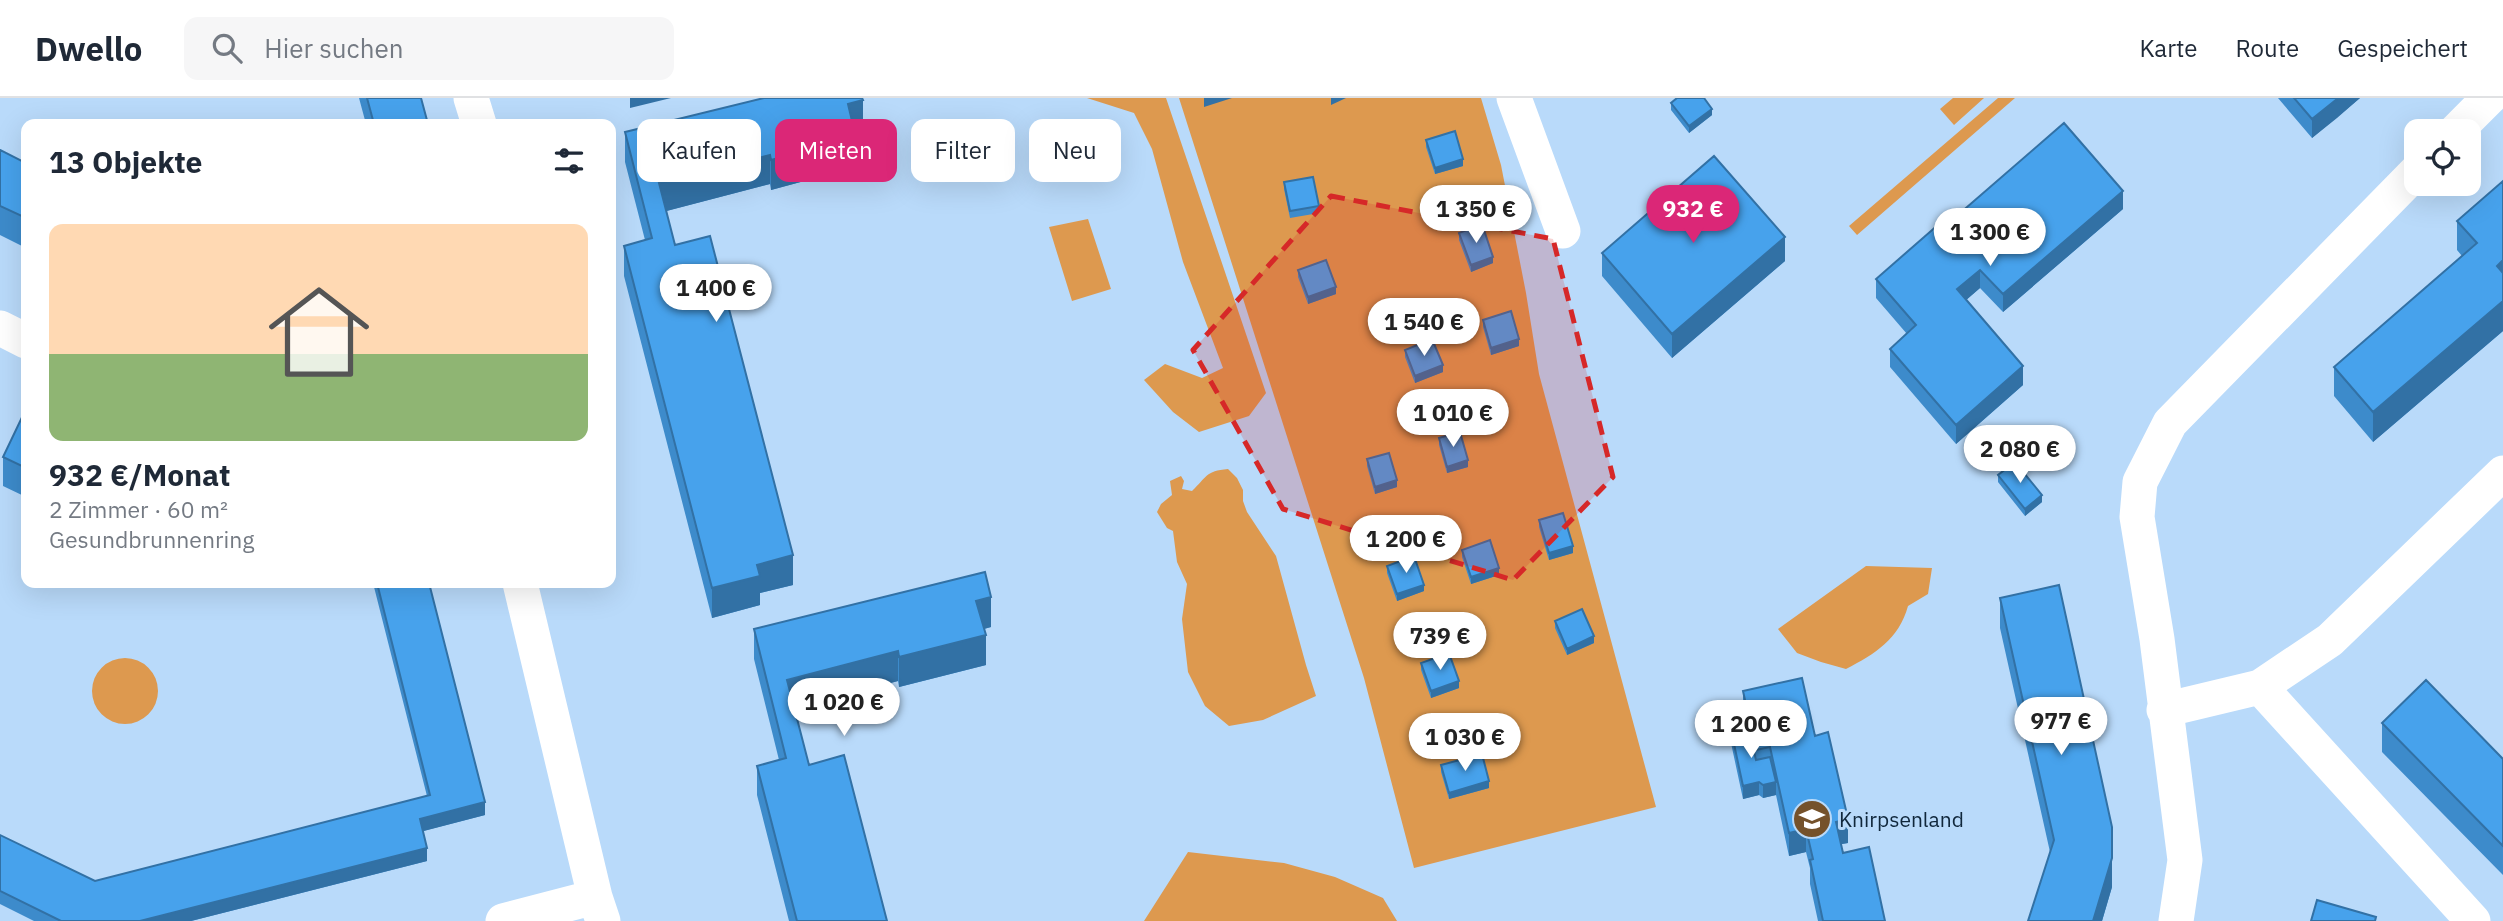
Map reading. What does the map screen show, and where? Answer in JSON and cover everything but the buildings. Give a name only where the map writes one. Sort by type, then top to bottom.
[{"type":"street","points":[[471,98],[477,119]]},
{"type":"street","points":[[1514,98],[1563,232]]},
{"type":"street","points":[[2468,119],[2488,98]]},
{"type":"street","points":[[2176,921],[2185,860],[2157,639],[2137,517],[2140,482],[2170,423],[2404,184]]},
{"type":"street","points":[[0,328],[21,338]]},
{"type":"street","points":[[2164,710],[2260,687],[2330,640],[2503,473]]},
{"type":"street","points":[[503,921],[599,909],[521,588]]},
{"type":"street","points":[[2260,687],[2438,905],[2473,921]]},
{"type":"highlighted area","points":[[1331,196],[1553,239],[1613,477],[1513,580],[1283,509],[1193,350]]},
{"type":"shaded area","points":[[1087,98],[1166,98],[1266,393],[1249,416],[1199,432],[1173,412],[1144,380],[1165,364],[1202,378],[1223,368],[1183,262],[1152,149],[1134,113]]},
{"type":"shaded area","points":[[1179,98],[1481,98],[1501,165],[1539,374],[1656,807],[1414,868],[1364,678]]},
{"type":"shaded area","points":[[1953,98],[1984,98],[1954,125],[1940,109]]},
{"type":"shaded area","points":[[1998,98],[2015,98],[1857,235],[1849,226]]},
{"type":"shaded area","points":[[1088,219],[1111,289],[1072,301],[1049,227]]},
{"type":"shaded area","points":[[1228,469],[1243,490],[1247,512],[1276,556],[1316,696],[1263,720],[1229,726],[1205,706],[1188,672],[1182,619],[1187,584],[1177,562],[1173,531],[1167,528],[1157,512],[1161,504],[1172,495],[1170,481],[1181,476],[1184,481],[1182,489],[1192,491],[1210,473]]},
{"type":"shaded area","points":[[1866,566],[1932,568],[1928,594],[1908,606],[1899,628],[1884,644],[1846,669],[1797,653],[1778,629]]},
{"type":"shaded area","points":[[125,658],[138,660],[153,673],[158,691],[156,704],[143,719],[125,724],[112,722],[97,709],[92,691],[94,678],[107,663]]},
{"type":"shaded area","points":[[1188,852],[1284,863],[1335,877],[1383,898],[1397,921],[1144,921]]},
{"type":"place","name":"Knirpsenland","points":[[1812,819]]}]
